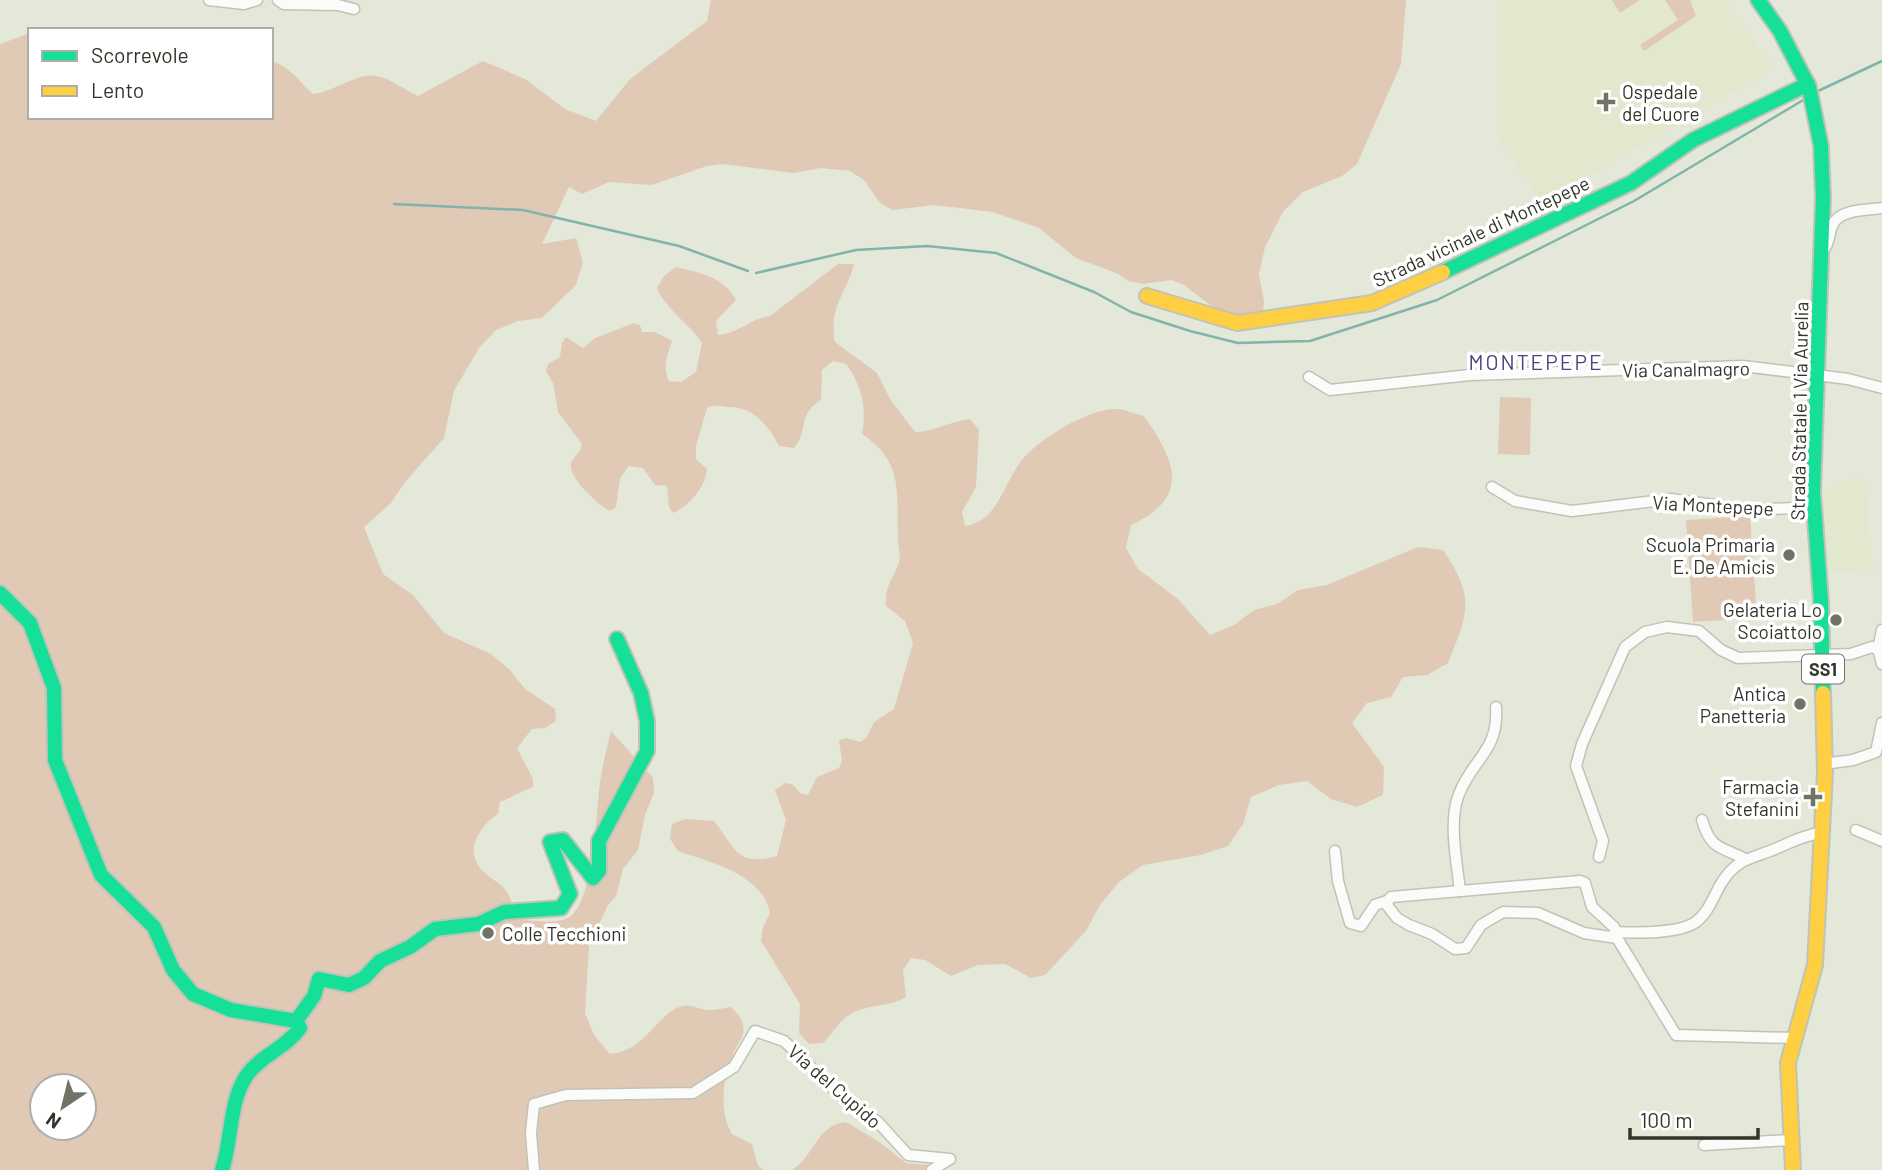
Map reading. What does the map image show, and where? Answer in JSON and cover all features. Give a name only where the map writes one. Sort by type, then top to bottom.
[{"type":"street","points":[[209,0],[244,4],[257,0]]},
{"type":"street","points":[[278,0],[284,4],[338,5],[354,9]]},
{"type":"street","name":"Strada Statale 1 Via Aurelia","points":[[1758,0],[1780,31],[1810,91],[1821,146],[1823,251],[1816,375],[1814,507],[1822,653],[1824,764],[1815,965],[1793,1038],[1787,1086],[1793,1170]]},
{"type":"street","name":"Strada vicinale di Montepepe","points":[[1147,296],[1237,323],[1372,303],[1631,183],[1693,139],[1810,91]]},
{"type":"street","points":[[1823,251],[1830,242],[1832,225],[1842,215],[1882,208]]},
{"type":"street","name":"Via Canalmagro","points":[[1309,377],[1330,390],[1470,375],[1743,366],[1816,375],[1882,388]]},
{"type":"street","name":"Via Montepepe","points":[[1492,487],[1515,501],[1572,511],[1671,499],[1751,510],[1814,507]]},
{"type":"street","points":[[0,593],[30,623],[54,688],[55,760],[101,875],[154,927],[173,970],[192,994],[231,1010],[296,1021]]},
{"type":"street","points":[[1599,857],[1603,841],[1576,766],[1618,663],[1631,640],[1645,632],[1682,627],[1699,631],[1721,650],[1738,658],[1851,654],[1872,647],[1878,649]]},
{"type":"street","points":[[1882,630],[1878,649],[1882,664]]},
{"type":"street","points":[[296,1021],[314,996],[319,979],[349,985],[364,978],[380,961],[410,947],[435,929],[478,924],[504,912],[562,908],[570,894],[550,842],[563,840],[574,850],[593,878],[598,871],[600,841],[647,751],[648,711],[634,672],[617,639]]},
{"type":"street","points":[[1460,891],[1456,806],[1464,784],[1490,749],[1496,728],[1496,707]]},
{"type":"street","points":[[1824,764],[1853,760],[1876,752],[1882,723]]},
{"type":"street","points":[[1702,820],[1712,843],[1720,850],[1745,859]]},
{"type":"street","points":[[1856,830],[1882,841]]},
{"type":"street","points":[[1387,901],[1388,910],[1397,918],[1432,933],[1455,949],[1466,948],[1481,925],[1503,912],[1538,914],[1584,933],[1647,933],[1695,922],[1708,908],[1728,873],[1745,859],[1768,852],[1798,836],[1820,834]]},
{"type":"street","points":[[1335,851],[1338,881],[1350,923],[1361,926],[1375,905],[1396,896],[1580,881],[1585,883],[1596,912],[1617,935],[1676,1035],[1793,1038]]},
{"type":"street","points":[[222,1170],[229,1151],[240,1087],[248,1073],[263,1059],[293,1040],[300,1028],[296,1021]]},
{"type":"street","name":"Via del Cupido","points":[[534,1170],[531,1133],[534,1104],[566,1095],[693,1093],[734,1067],[755,1031],[784,1041],[847,1102],[878,1122],[908,1155],[950,1159],[932,1170]]},
{"type":"street","points":[[1704,1145],[1790,1140]]},
{"type":"shaded area","points":[[711,0],[1406,0],[1401,64],[1357,164],[1342,176],[1303,192],[1283,212],[1265,247],[1259,274],[1264,301],[1263,315],[1246,319],[1219,312],[1184,285],[1171,280],[1143,284],[1129,281],[1116,273],[1076,258],[1039,228],[993,212],[934,205],[893,210],[880,203],[864,180],[850,171],[821,168],[793,173],[723,164],[707,166],[652,185],[609,182],[582,194],[569,187],[542,244],[576,238],[583,262],[576,285],[542,318],[518,321],[496,330],[479,348],[454,391],[444,438],[405,482],[391,503],[364,527],[383,574],[413,595],[444,633],[491,654],[510,670],[525,689],[555,709],[556,721],[545,728],[532,729],[517,748],[533,779],[533,787],[500,802],[498,814],[484,826],[475,841],[478,865],[506,891],[521,920],[562,920],[573,914],[580,904],[590,871],[601,777],[611,731],[653,778],[654,793],[645,815],[638,850],[623,869],[616,896],[608,905],[589,946],[585,1013],[594,1035],[610,1054],[642,1040],[665,1016],[682,1006],[709,1010],[731,1007],[741,1020],[744,1032],[725,1081],[725,1114],[732,1134],[752,1144],[758,1166],[764,1170],[0,1170],[0,44],[28,34],[28,119],[273,119],[273,62],[290,71],[313,94],[353,79],[377,76],[418,96],[483,61],[525,79],[565,109],[596,121],[630,79],[707,21]]},
{"type":"shaded area","name":"Ospedale del Cuore","points":[[1498,0],[1725,0],[1772,69],[1543,203],[1496,135]]},
{"type":"shaded area","points":[[1612,0],[1640,0],[1620,13]]},
{"type":"shaded area","points":[[1665,0],[1690,0],[1696,16],[1644,51],[1640,45],[1678,20]]},
{"type":"shaded area","points":[[838,264],[854,264],[836,310],[835,342],[877,373],[890,399],[915,432],[970,419],[979,430],[976,487],[962,512],[965,526],[985,518],[1021,461],[1039,444],[1079,419],[1093,413],[1118,409],[1144,416],[1164,448],[1172,476],[1170,490],[1163,502],[1150,514],[1131,525],[1126,548],[1138,569],[1178,599],[1210,635],[1234,625],[1254,610],[1277,604],[1298,590],[1327,585],[1418,547],[1443,550],[1460,581],[1465,605],[1461,630],[1448,663],[1427,675],[1403,677],[1391,697],[1367,703],[1352,723],[1384,767],[1383,795],[1357,807],[1331,799],[1307,781],[1279,785],[1251,797],[1243,824],[1228,846],[1201,855],[1143,865],[1119,882],[1100,905],[1086,931],[1045,975],[1031,978],[1005,964],[978,965],[951,976],[925,960],[911,958],[903,970],[906,997],[854,1012],[841,1022],[823,1043],[809,1044],[799,1033],[800,1004],[761,941],[763,927],[770,913],[765,900],[746,879],[734,872],[678,851],[670,839],[672,824],[685,819],[714,821],[737,852],[744,857],[763,859],[777,856],[786,820],[775,790],[785,783],[792,784],[801,794],[808,795],[817,777],[839,768],[842,761],[839,740],[846,738],[860,742],[866,738],[874,722],[894,709],[913,643],[905,621],[886,606],[887,589],[900,558],[897,493],[892,468],[876,445],[862,434],[864,415],[856,380],[846,364],[833,361],[822,370],[821,400],[809,411],[794,448],[779,446],[765,424],[745,410],[718,406],[707,408],[696,446],[696,459],[707,469],[706,476],[691,501],[673,513],[669,507],[667,486],[655,485],[643,468],[629,466],[620,478],[616,507],[610,511],[592,497],[574,476],[571,463],[582,444],[558,412],[553,383],[546,371],[548,364],[560,357],[562,343],[566,337],[583,348],[595,338],[634,323],[640,325],[642,332],[655,332],[672,341],[666,361],[667,376],[669,381],[681,382],[696,372],[702,343],[661,296],[657,288],[664,276],[676,267],[685,269],[710,277],[730,292],[736,300],[716,321],[718,335],[770,316]]},
{"type":"shaded area","points":[[1500,397],[1531,398],[1530,455],[1498,454]]},
{"type":"shaded area","points":[[1864,478],[1873,570],[1824,572],[1820,494],[1847,480]]},
{"type":"shaded area","points":[[1750,516],[1757,618],[1693,622],[1686,520]]},
{"type":"shaded area","points":[[846,1122],[878,1141],[906,1163],[930,1165],[943,1170],[792,1170],[828,1129]]},
{"type":"waterway","points":[[1816,92],[1882,61]]},
{"type":"waterway","points":[[756,273],[856,250],[927,246],[996,253],[1094,292],[1131,312],[1190,331],[1238,343],[1310,341],[1437,300],[1634,201],[1805,99]]},
{"type":"waterway","points":[[394,204],[523,210],[679,246],[748,271]]},
{"type":"traffic: fast","points":[[1758,0],[1780,31],[1809,87],[1821,146],[1823,198],[1813,492],[1821,602],[1823,693]]},
{"type":"traffic: fast","points":[[1443,272],[1631,183],[1693,140],[1808,84]]},
{"type":"traffic: fast","points":[[0,593],[30,623],[54,688],[55,760],[101,875],[154,927],[173,970],[193,994],[231,1010],[296,1021],[300,1028],[288,1041],[253,1068],[241,1085],[222,1170]]},
{"type":"traffic: fast","points":[[296,1021],[314,996],[319,979],[349,985],[364,978],[380,961],[410,947],[435,929],[478,924],[504,912],[561,908],[570,894],[550,842],[563,840],[593,878],[599,871],[599,841],[647,751],[647,721],[641,693],[617,639]]},
{"type":"traffic: slow","points":[[1147,296],[1237,323],[1372,303],[1443,272]]},
{"type":"traffic: slow","points":[[1793,1170],[1788,1063],[1815,965],[1825,772],[1823,693]]},
{"type":"place","name":"Ospedale del Cuore","points":[[1606,102]]},
{"type":"place","name":"Scuola Primaria E. De Amicis","points":[[1789,555]]},
{"type":"place","name":"Gelateria Lo Scoiattolo","points":[[1836,620]]},
{"type":"place","name":"Antica Panetteria","points":[[1800,704]]},
{"type":"place","name":"Farmacia Stefanini","points":[[1813,797]]},
{"type":"place","name":"Colle Tecchioni","points":[[488,933]]},
{"type":"district","name":"MONTEPEPE","points":[[1536,361]]}]
